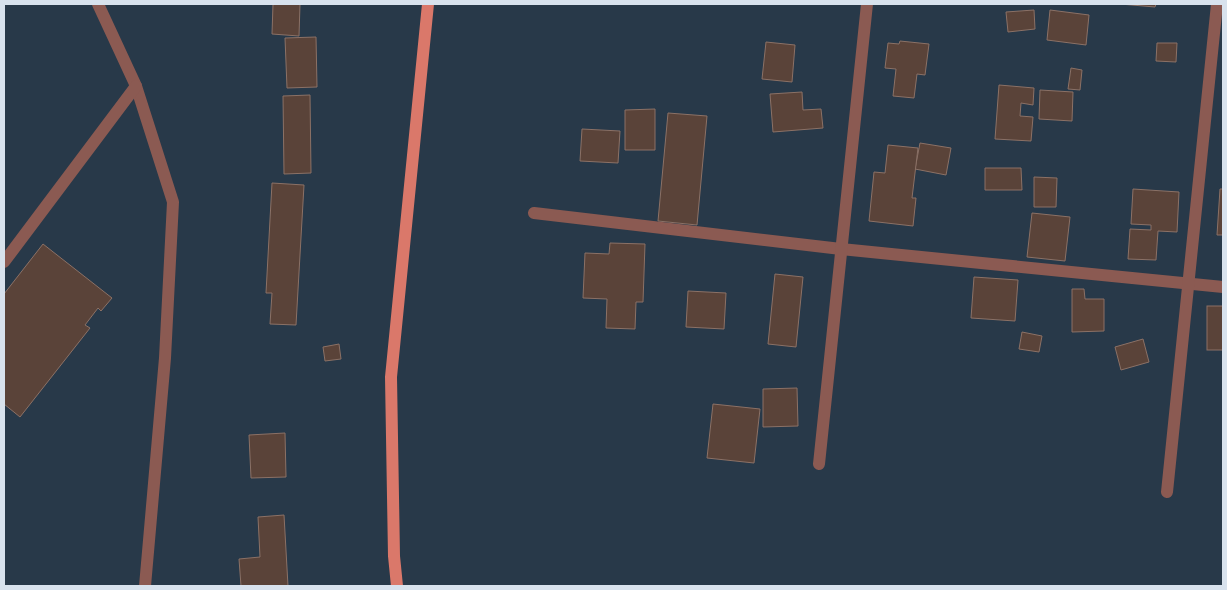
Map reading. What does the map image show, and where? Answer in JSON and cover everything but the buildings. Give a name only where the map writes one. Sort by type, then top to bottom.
[{"type":"main road","points":[[397,586],[394,556],[391,377],[428,4]]},
{"type":"street","points":[[98,4],[136,86],[173,202],[165,358],[145,586]]},
{"type":"street","points":[[818,464],[867,4]]},
{"type":"street","points":[[1167,492],[1216,4]]},
{"type":"street","points":[[4,262],[136,86]]},
{"type":"street","points":[[534,214],[841,249],[1223,287]]}]
